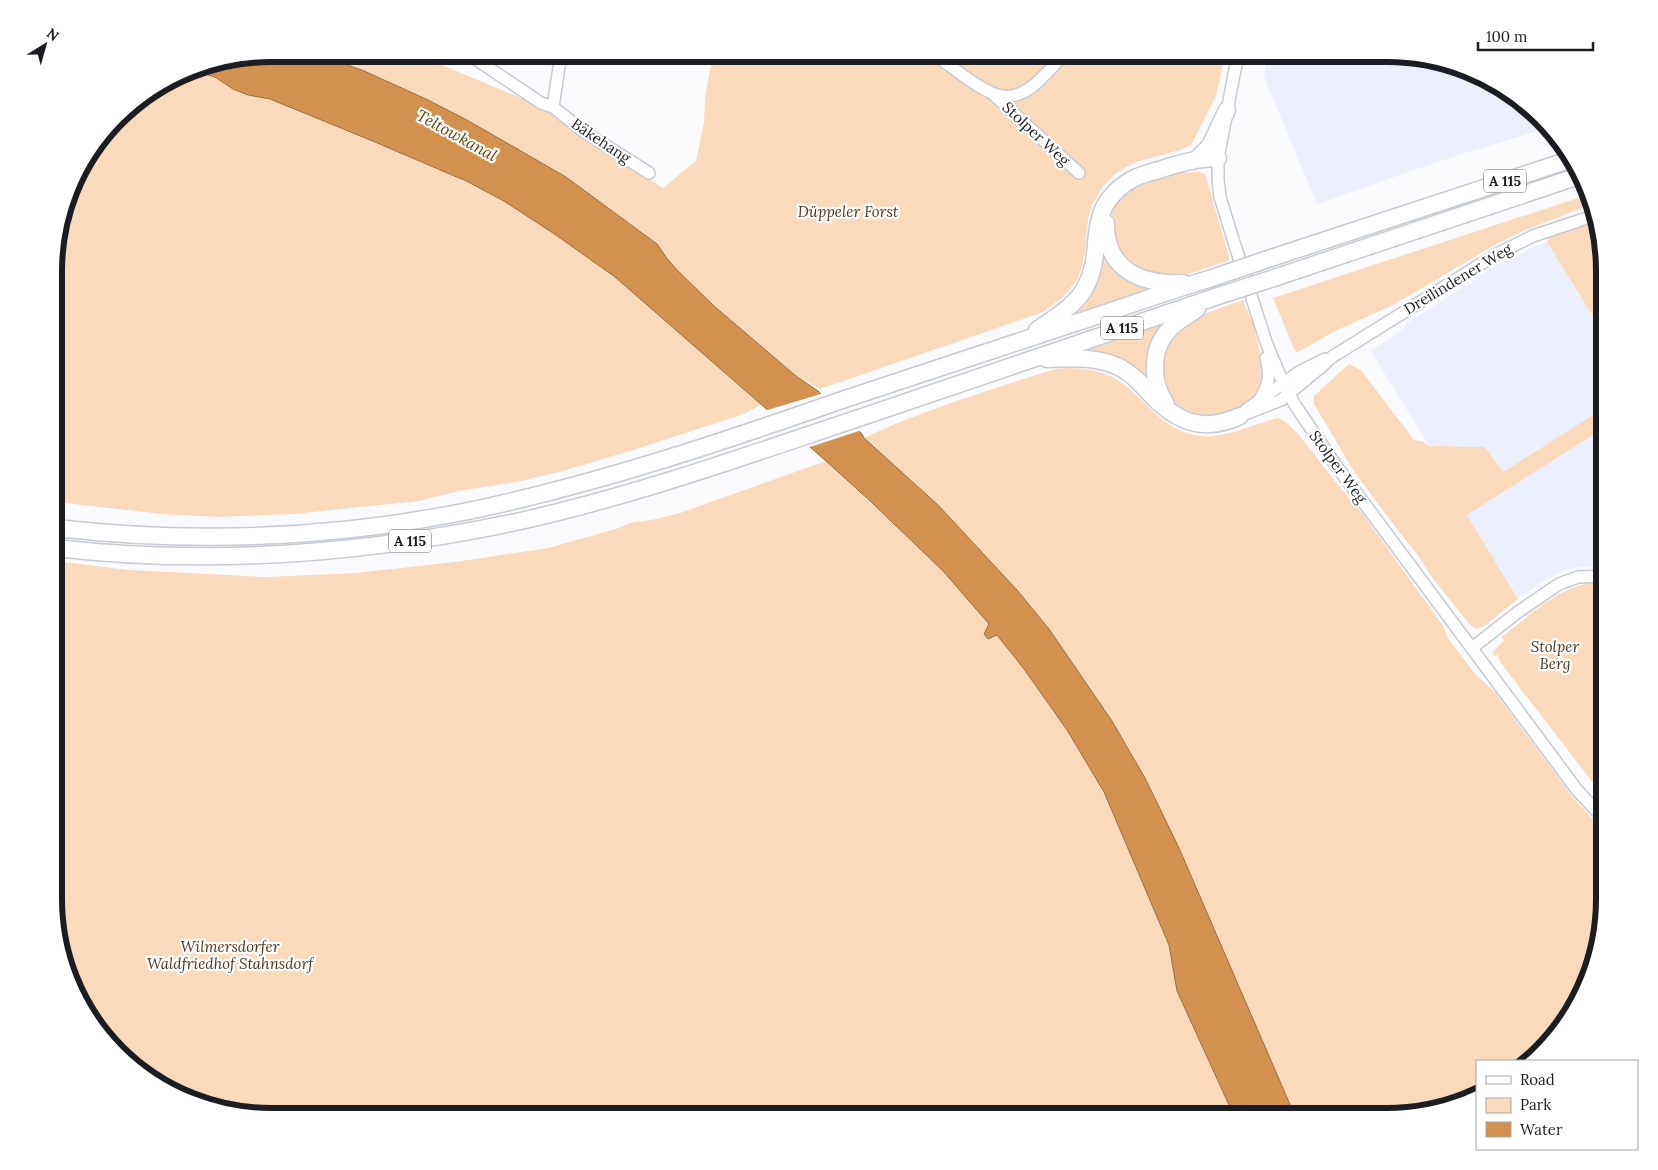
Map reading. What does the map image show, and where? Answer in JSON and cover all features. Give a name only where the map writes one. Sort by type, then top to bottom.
[{"type":"highway","points":[[1197,159],[1210,146],[1227,110]]},
{"type":"highway","points":[[1022,340],[1060,314],[1084,290],[1095,264],[1100,216],[1103,207],[1126,183],[1136,177],[1197,159],[1218,163]]},
{"type":"highway","name":"A 115","points":[[62,529],[138,535],[215,537],[282,535],[387,524],[478,509],[548,492],[748,432],[1564,162]]},
{"type":"highway","points":[[1156,171],[1218,163]]},
{"type":"highway","name":"A 115","points":[[62,548],[129,554],[258,556],[325,552],[388,545],[518,521],[569,509],[755,453],[1573,178]]},
{"type":"highway","points":[[1109,199],[1105,231],[1114,258],[1122,267],[1136,277],[1153,282],[1168,284],[1204,280]]},
{"type":"highway","points":[[1173,414],[1160,396],[1155,377],[1154,366],[1157,350],[1174,324],[1215,297]]},
{"type":"highway","points":[[1030,360],[1077,358],[1097,360],[1119,367],[1139,381],[1154,398],[1173,414],[1186,421],[1212,425],[1224,423],[1240,416]]},
{"type":"street","name":"Bäkehang","points":[[480,62],[541,103],[553,107],[583,131],[649,173]]},
{"type":"street","points":[[553,107],[560,62]]},
{"type":"street","name":"Stolper Weg","points":[[945,62],[993,94],[1079,174]]},
{"type":"street","name":"Stolper Weg","points":[[993,94],[1011,96],[1023,92],[1044,76],[1057,62]]},
{"type":"street","name":"Stolper Weg","points":[[1236,62],[1218,163],[1220,197],[1266,342],[1283,383],[1334,464],[1577,790],[1596,810]]},
{"type":"street","name":"Dreilindener Weg","points":[[1240,416],[1272,404],[1289,394],[1332,357],[1496,254],[1533,236],[1588,218]]},
{"type":"street","points":[[1259,400],[1269,382],[1270,373],[1264,351],[1266,342]]},
{"type":"street","name":"Dreilindener Weg","points":[[1240,416],[1259,400],[1309,366],[1332,357]]},
{"type":"street","points":[[1472,648],[1518,612],[1559,584],[1578,577],[1596,576]]},
{"type":"shaded area","points":[[1267,62],[1386,62],[1414,64],[1454,74],[1479,84],[1514,106],[1540,130],[1440,161],[1317,204],[1264,77]]},
{"type":"shaded area","points":[[1547,242],[1596,321],[1596,413],[1503,472],[1485,447],[1429,446],[1371,351],[1403,329],[1406,324],[1490,269]]},
{"type":"shaded area","points":[[1596,433],[1596,566],[1566,570],[1543,581],[1518,599],[1467,515]]},
{"type":"green space","name":"Düppeler Forst","points":[[338,62],[435,62],[549,110],[583,136],[663,188],[696,161],[704,122],[705,98],[712,62],[1223,62],[1216,96],[1191,145],[1180,150],[1136,162],[1116,173],[1103,186],[1092,205],[1088,219],[1085,253],[1078,279],[1062,298],[1043,312],[820,389],[796,376],[714,306],[676,269],[657,244],[566,177],[467,120],[362,70]]},
{"type":"green space","points":[[205,74],[215,77],[233,89],[248,95],[270,99],[431,165],[504,201],[615,277],[761,405],[741,415],[559,472],[521,481],[459,491],[419,501],[294,514],[218,517],[163,514],[62,503],[62,272],[64,244],[78,192],[98,155],[114,134],[134,114],[155,98],[179,84]]},
{"type":"green space","points":[[1199,172],[1205,174],[1230,260],[1188,274],[1164,278],[1147,275],[1124,261],[1109,226],[1113,207],[1125,192],[1140,182],[1179,173]]},
{"type":"green space","points":[[1582,197],[1585,207],[1498,243],[1395,304],[1335,331],[1300,351],[1296,352],[1294,349],[1273,298]]},
{"type":"green space","points":[[1589,224],[1594,244],[1596,272],[1596,321],[1547,242],[1549,237]]},
{"type":"green space","points":[[1107,248],[1161,285],[1062,318],[1101,249]]},
{"type":"green space","points":[[1243,300],[1254,326],[1263,370],[1263,382],[1254,399],[1225,416],[1213,418],[1191,415],[1179,409],[1169,398],[1160,372],[1167,342],[1190,319]]},
{"type":"green space","points":[[1170,322],[1155,387],[1079,353],[1125,338],[1126,340],[1134,337],[1134,334]]},
{"type":"green space","points":[[1349,364],[1361,370],[1414,440],[1429,446],[1485,447],[1503,472],[1596,413],[1596,433],[1467,515],[1518,599],[1484,626],[1477,629],[1470,625],[1434,580],[1417,554],[1355,473],[1314,404],[1314,396]]},
{"type":"green space","points":[[1079,368],[1112,377],[1124,384],[1173,427],[1200,436],[1230,433],[1278,418],[1286,422],[1299,435],[1362,513],[1444,627],[1447,637],[1476,675],[1495,692],[1575,800],[1596,822],[1594,926],[1580,978],[1552,1026],[1519,1060],[1476,1060],[1476,1087],[1441,1100],[1414,1106],[1386,1108],[1292,1108],[1179,848],[1145,778],[1112,721],[1049,629],[1017,590],[938,505],[864,438],[958,400],[1055,369]]},
{"type":"green space","name":"Wilmersdorfer Waldfriedhof Stahnsdorf","points":[[826,461],[943,571],[989,624],[988,639],[997,634],[1024,669],[1067,730],[1104,792],[1169,945],[1177,991],[1230,1108],[272,1108],[244,1106],[192,1092],[155,1072],[134,1056],[114,1036],[98,1015],[78,978],[64,926],[62,898],[62,562],[128,570],[266,577],[356,573],[455,562],[548,548],[616,529],[630,523],[680,513]]},
{"type":"green space","name":"Stolper Berg","points":[[1596,582],[1596,787],[1500,662],[1498,655],[1494,656],[1493,651],[1504,641],[1501,637],[1548,601],[1574,587]]},
{"type":"water","name":"Teltowkanal","points":[[338,62],[362,70],[426,99],[467,120],[566,177],[657,244],[676,269],[714,306],[796,376],[818,391],[864,438],[938,505],[1017,590],[1049,629],[1112,721],[1145,778],[1179,848],[1292,1108],[1230,1108],[1177,991],[1169,945],[1104,792],[1067,730],[1024,669],[997,635],[988,639],[984,634],[989,624],[943,571],[870,501],[615,277],[504,201],[466,181],[375,142],[270,99],[248,95],[233,89],[215,77],[205,74],[244,64]]},
{"type":"pier","points":[[824,393],[862,430],[807,448],[764,411]]}]
